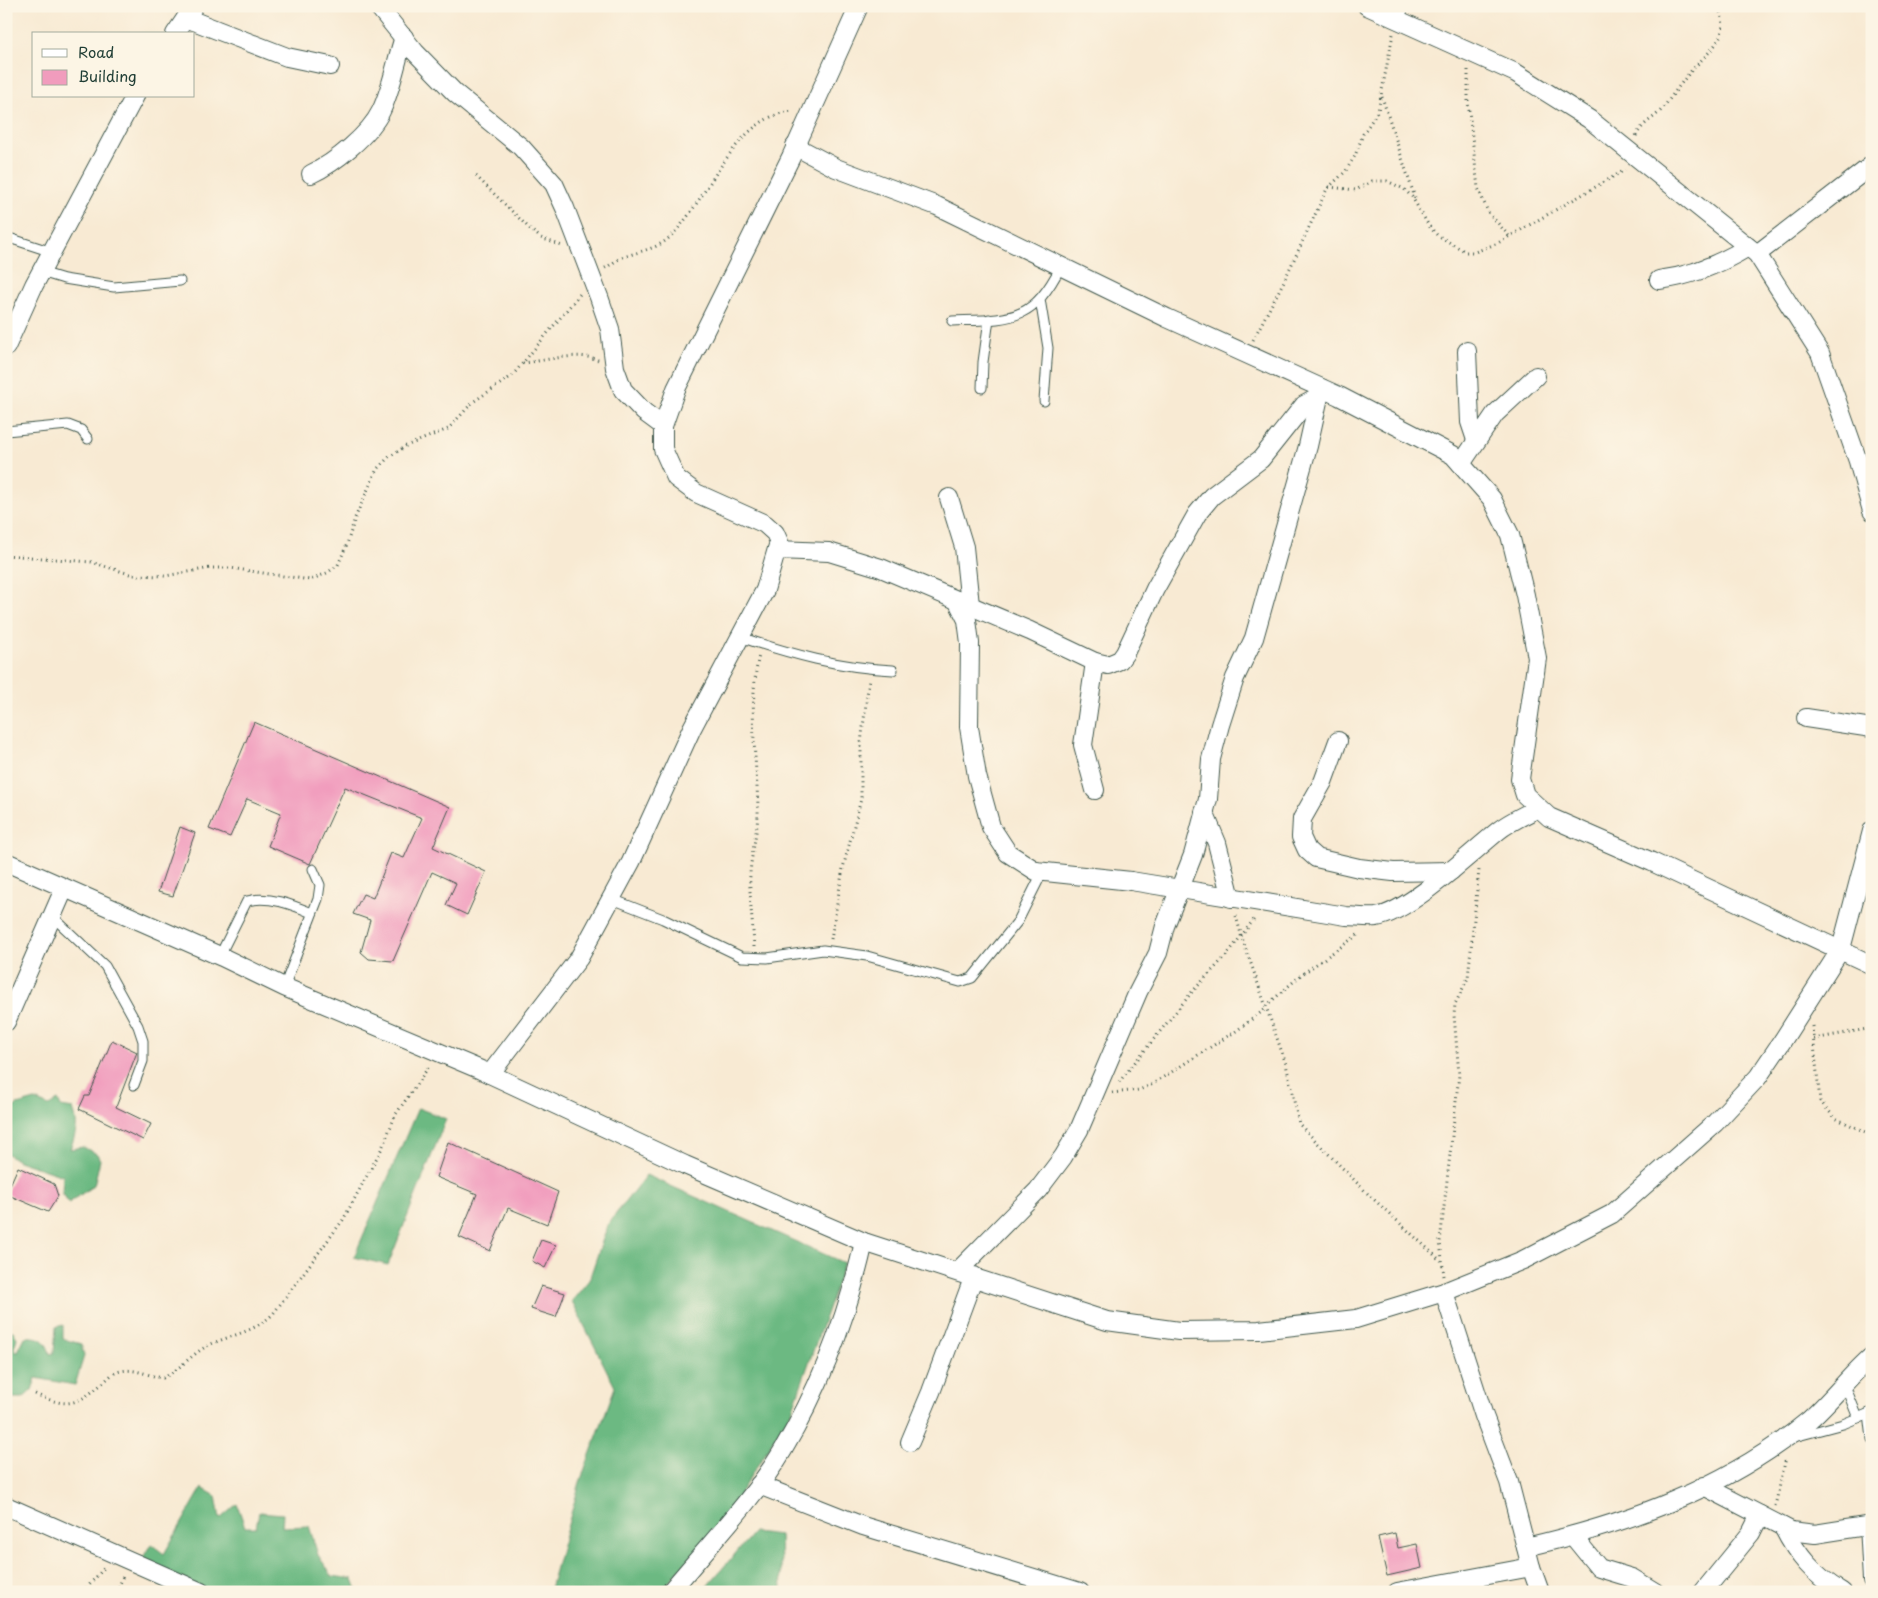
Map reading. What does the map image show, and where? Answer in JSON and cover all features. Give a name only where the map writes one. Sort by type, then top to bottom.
[{"type":"street","points":[[378,6],[455,93],[521,147],[554,184],[593,278],[610,329],[615,368],[624,390],[644,412],[664,426]]},
{"type":"street","points":[[490,1074],[580,958],[631,862],[692,728],[765,590],[779,542],[775,533],[765,524],[696,494],[676,478],[663,449],[664,426],[676,389],[795,146],[859,6]]},
{"type":"street","points":[[1367,6],[1399,14],[1471,52],[1516,73],[1589,119],[1753,251],[1820,353],[1858,461],[1872,511]]},
{"type":"street","points":[[176,32],[190,12],[287,57],[330,66]]},
{"type":"street","points":[[311,174],[336,161],[375,122],[388,93],[404,37]]},
{"type":"street","points":[[6,347],[41,272],[134,98]]},
{"type":"street","points":[[795,146],[836,168],[936,206],[1246,353],[1320,393],[1453,455],[1492,500],[1510,535],[1525,595],[1538,658],[1520,779],[1525,795],[1549,817],[1652,862],[1872,965]]},
{"type":"street","points":[[1659,280],[1681,277],[1753,251],[1872,164]]},
{"type":"street","points":[[1467,351],[1470,422],[1476,440]]},
{"type":"street","points":[[1461,464],[1495,414],[1536,376]]},
{"type":"street","points":[[777,550],[829,552],[881,568],[1095,662],[1108,665],[1120,660],[1125,654],[1155,589],[1197,514],[1212,496],[1261,459],[1304,405],[1320,393]]},
{"type":"street","points":[[910,1442],[931,1392],[966,1274],[1038,1190],[1063,1157],[1079,1130],[1138,992],[1158,953],[1165,926],[1193,854],[1208,799],[1211,759],[1220,725],[1235,678],[1246,661],[1254,638],[1308,446],[1320,393]]},
{"type":"street","points":[[949,498],[964,547],[964,603],[970,643],[969,726],[979,786],[991,827],[1008,853],[1036,871],[1132,882],[1346,916],[1377,916],[1397,908],[1451,871],[1500,829],[1538,808]]},
{"type":"street","points":[[1095,662],[1084,745],[1095,790]]},
{"type":"street","points":[[1806,718],[1872,728]]},
{"type":"street","points":[[1338,741],[1323,782],[1302,819],[1301,837],[1307,850],[1316,858],[1359,868],[1393,872],[1451,871]]},
{"type":"street","points":[[1204,812],[1216,843],[1230,898]]},
{"type":"street","points":[[6,862],[222,957],[284,987],[490,1074],[685,1165],[864,1242],[1107,1321],[1179,1330],[1259,1330],[1356,1319],[1446,1291],[1523,1260],[1612,1214],[1715,1123],[1758,1076],[1841,949],[1868,865],[1872,831]]},
{"type":"street","points":[[6,1022],[64,889]]},
{"type":"street","points":[[670,1592],[758,1485],[783,1451],[805,1408],[840,1328],[864,1242]]},
{"type":"street","points":[[1446,1291],[1484,1416],[1509,1482],[1531,1567],[1540,1592]]},
{"type":"street","points":[[1526,1547],[1573,1536],[1668,1504],[1740,1467],[1785,1440],[1809,1420],[1844,1382],[1872,1356]]},
{"type":"street","points":[[758,1485],[863,1526],[1076,1591]]},
{"type":"street","points":[[1704,1486],[1791,1531],[1815,1534],[1870,1525],[1872,1580]]},
{"type":"street","points":[[6,1506],[201,1592]]},
{"type":"street","points":[[1703,1592],[1751,1533],[1772,1521]]},
{"type":"street","points":[[1772,1521],[1807,1566],[1827,1584],[1842,1592]]},
{"type":"street","points":[[1573,1536],[1599,1568],[1632,1578],[1655,1592]]},
{"type":"street","points":[[1397,1592],[1531,1567]]},
{"type":"lane","points":[[6,237],[52,252]]},
{"type":"lane","points":[[952,321],[989,319],[1018,314],[1048,291],[1061,266]]},
{"type":"lane","points":[[41,272],[77,282],[114,287],[180,281]]},
{"type":"lane","points":[[1040,299],[1048,348],[1044,401]]},
{"type":"lane","points":[[982,388],[983,362],[989,319]]},
{"type":"lane","points":[[6,431],[68,425],[81,430],[88,440]]},
{"type":"lane","points":[[740,637],[843,665],[893,670]]},
{"type":"lane","points":[[284,987],[318,899],[320,885],[313,869]]},
{"type":"lane","points":[[612,898],[663,919],[742,957],[754,958],[829,951],[866,956],[954,981],[965,981],[972,978],[1018,921],[1043,871]]},
{"type":"lane","points":[[222,957],[224,947],[247,901],[268,900],[292,905],[312,913]]},
{"type":"lane","points":[[52,916],[105,966],[138,1026],[143,1041],[143,1061],[134,1085]]},
{"type":"lane","points":[[1844,1382],[1858,1418]]},
{"type":"lane","points":[[1785,1440],[1870,1413],[1872,1439]]},
{"type":"path","points":[[1329,187],[1356,190],[1372,181],[1387,181],[1404,189],[1416,203],[1429,226],[1437,235],[1466,252],[1482,250],[1509,236],[1636,157],[1640,128],[1662,109],[1670,97],[1714,49],[1723,28],[1723,18],[1717,6]]},
{"type":"path","points":[[1246,353],[1284,281],[1329,187],[1344,172],[1355,156],[1363,134],[1378,111],[1382,97],[1382,82],[1399,14]]},
{"type":"path","points":[[1471,52],[1467,75],[1468,102],[1478,188],[1488,212],[1509,236]]},
{"type":"path","points":[[1382,97],[1416,203]]},
{"type":"path","points":[[6,555],[90,562],[133,575],[165,576],[210,568],[230,568],[310,580],[327,573],[338,565],[348,544],[355,518],[377,469],[389,457],[406,446],[448,429],[473,402],[512,376],[593,278],[623,257],[662,244],[673,234],[713,182],[741,139],[764,119],[786,111],[812,109]]},
{"type":"path","points":[[476,176],[541,238],[585,257]]},
{"type":"path","points":[[523,363],[575,356],[590,356],[603,362],[620,380]]},
{"type":"path","points":[[754,958],[750,876],[758,809],[753,714],[755,674],[762,644]]},
{"type":"path","points":[[829,951],[842,868],[861,799],[861,743],[870,669]]},
{"type":"path","points":[[1446,1291],[1440,1242],[1459,1075],[1454,1015],[1455,1004],[1468,978],[1472,954],[1480,847]]},
{"type":"path","points":[[1108,1098],[1192,992],[1226,956],[1266,904]]},
{"type":"path","points":[[1111,1093],[1139,1090],[1151,1085],[1236,1031],[1266,1007],[1301,974],[1338,951],[1377,916]]},
{"type":"path","points":[[1241,935],[1286,1064],[1299,1124],[1368,1194],[1441,1262]]},
{"type":"path","points":[[1808,1001],[1820,1101],[1835,1118],[1872,1136]]},
{"type":"path","points":[[1814,1040],[1872,1028]]},
{"type":"path","points":[[35,1394],[55,1403],[68,1404],[85,1398],[120,1371],[134,1370],[163,1378],[190,1356],[262,1324],[273,1314],[343,1220],[382,1148],[396,1114],[439,1052]]},
{"type":"path","points":[[1772,1521],[1784,1466],[1785,1440]]},
{"type":"path","points":[[83,1592],[102,1570],[118,1556]]},
{"type":"green space","points":[[35,1100],[49,1106],[58,1100],[61,1107],[73,1109],[76,1129],[70,1149],[83,1147],[97,1154],[100,1160],[94,1185],[69,1203],[62,1193],[63,1176],[18,1161],[6,1153],[6,1112],[17,1105]]},
{"type":"green space","points":[[418,1108],[446,1119],[388,1265],[354,1257]]},
{"type":"green space","points":[[646,1175],[844,1263],[792,1411],[721,1523],[660,1592],[549,1592],[580,1482],[615,1387],[572,1301],[589,1280],[608,1224]]},
{"type":"green space","points":[[63,1325],[63,1339],[81,1344],[84,1356],[75,1385],[36,1378],[32,1390],[23,1398],[9,1398],[6,1395],[6,1330],[13,1331],[17,1338],[14,1348],[17,1353],[25,1337],[30,1337],[38,1338],[44,1342],[50,1354],[54,1353],[56,1327]]},
{"type":"green space","points":[[202,1488],[216,1496],[220,1519],[237,1504],[245,1527],[256,1527],[259,1512],[283,1514],[282,1527],[309,1526],[318,1555],[332,1576],[353,1579],[358,1592],[189,1592],[138,1566],[151,1544],[164,1554]]},
{"type":"green space","points":[[754,1532],[780,1535],[782,1592],[702,1592]]},
{"type":"building","points":[[254,722],[450,807],[433,847],[486,872],[467,915],[446,905],[456,883],[432,872],[393,961],[369,959],[361,952],[370,920],[353,914],[363,894],[373,898],[391,853],[404,858],[422,818],[345,787],[310,864],[268,846],[281,813],[247,799],[230,837],[209,829]]},
{"type":"building","points":[[180,827],[195,833],[173,896],[158,892]]},
{"type":"building","points":[[112,1040],[137,1052],[116,1107],[151,1124],[143,1140],[79,1109],[85,1096],[89,1096]]},
{"type":"building","points":[[448,1142],[558,1192],[547,1224],[508,1208],[490,1251],[459,1237],[477,1194],[436,1177]]},
{"type":"building","points":[[18,1167],[54,1184],[58,1196],[48,1212],[6,1194]]},
{"type":"building","points":[[541,1240],[556,1245],[545,1268],[532,1261]]},
{"type":"building","points":[[541,1286],[565,1293],[556,1317],[531,1309]]},
{"type":"building","points":[[1395,1533],[1398,1548],[1417,1544],[1422,1568],[1387,1576],[1378,1537]]}]
